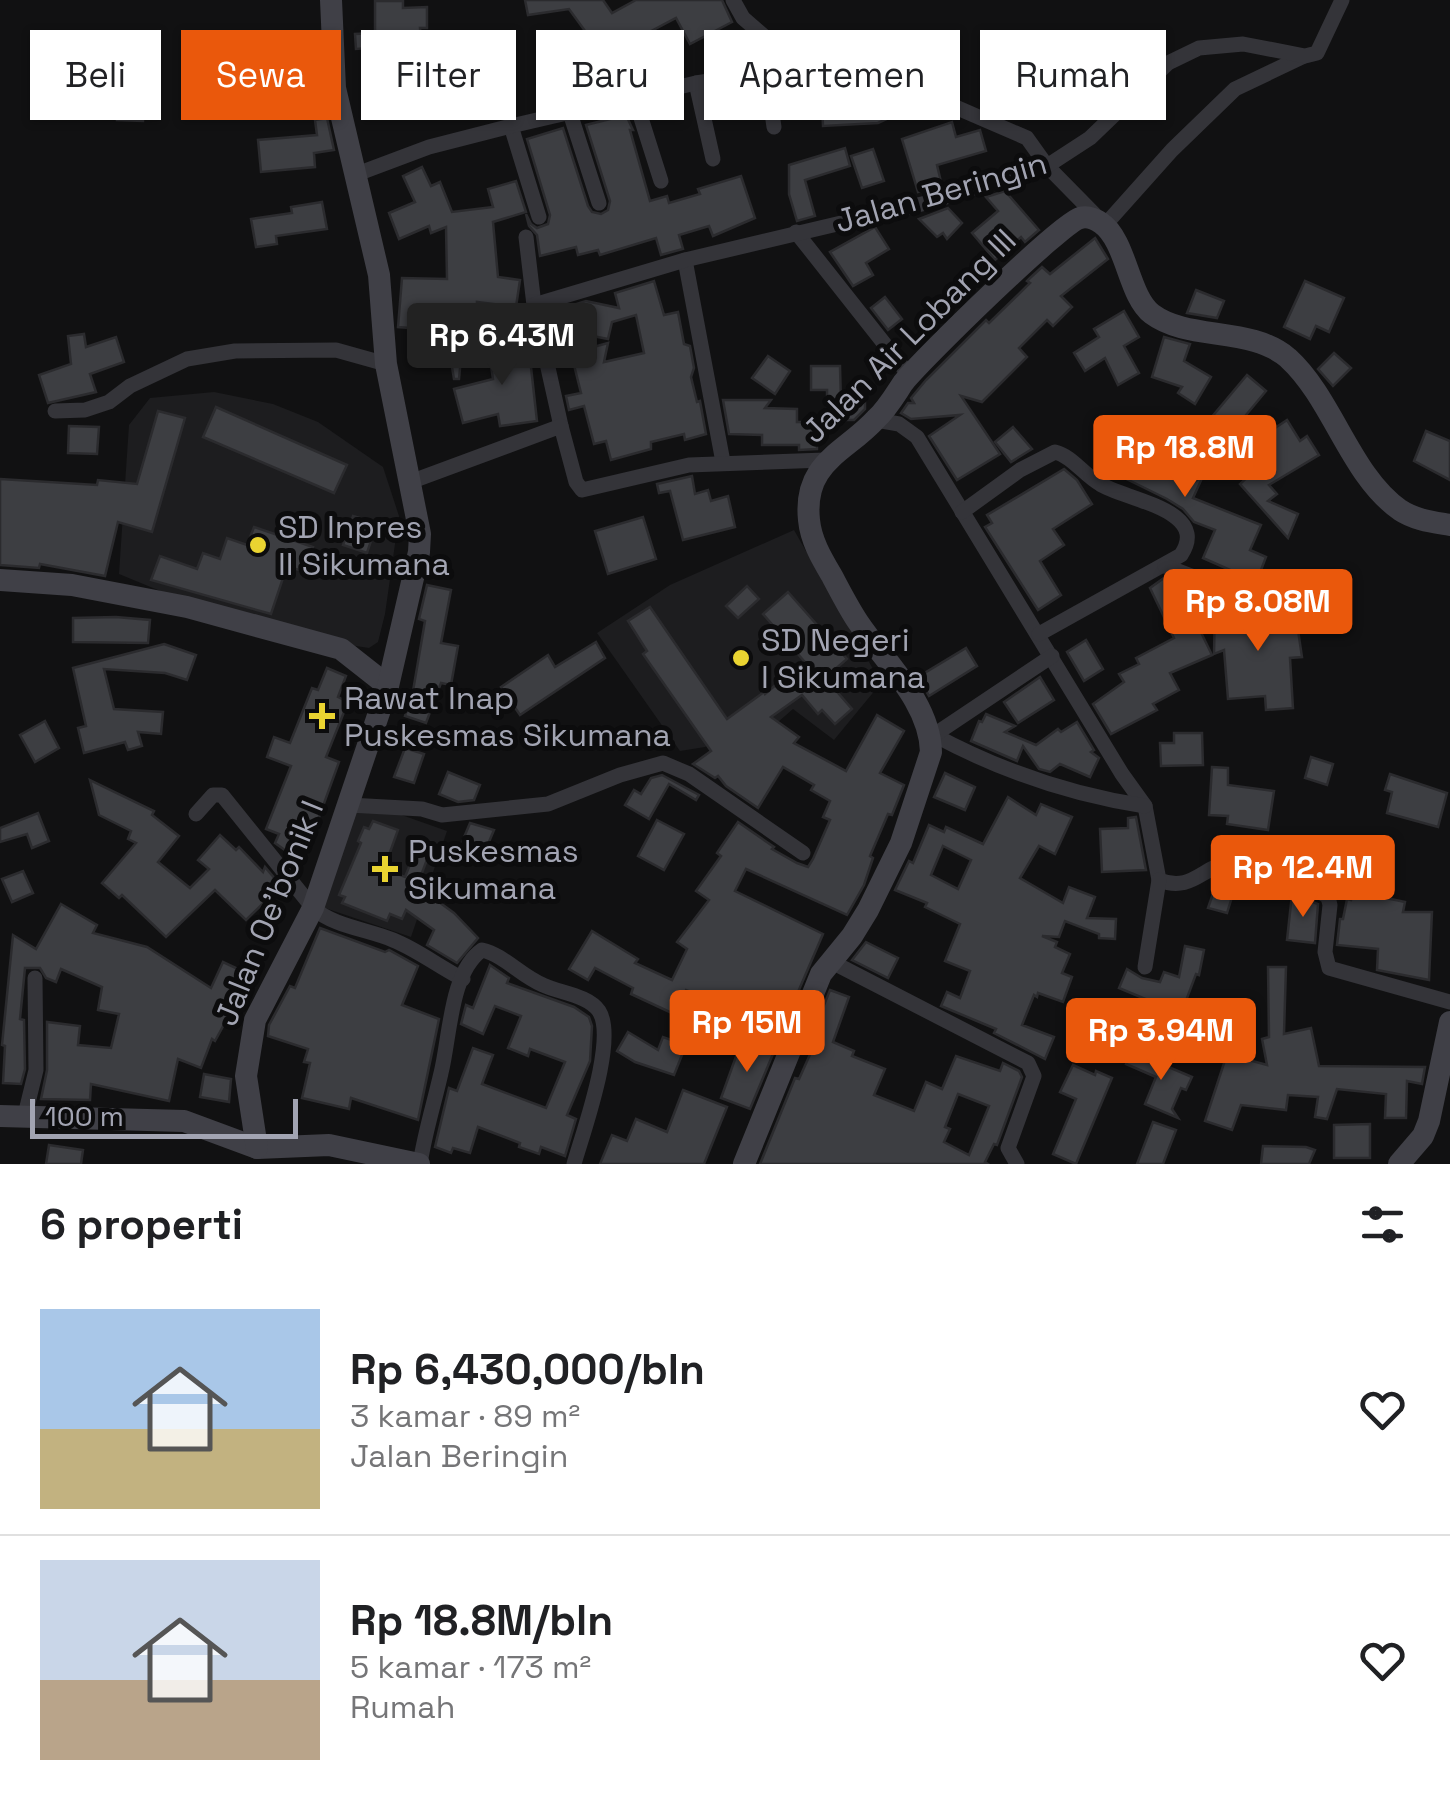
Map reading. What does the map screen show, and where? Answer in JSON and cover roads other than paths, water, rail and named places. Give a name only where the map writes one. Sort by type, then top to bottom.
[{"type":"street","name":"Jalan Oe'bonik I","points":[[253,1156],[246,1076],[252,1030],[261,1005],[313,908],[349,805],[388,686],[419,552],[420,534],[386,364],[379,275],[335,88],[334,0]]},
{"type":"street","points":[[734,0],[744,18],[773,44],[810,60],[930,96],[1028,138],[1047,166],[1105,225],[1147,310],[1166,322],[1222,332],[1288,358],[1378,489],[1400,510],[1421,520],[1450,525]]},
{"type":"street","points":[[1105,225],[1172,150],[1235,89],[1312,56],[1321,48],[1342,0]]},
{"type":"street","name":"Jalan Beringin","points":[[534,305],[685,260],[926,203],[1047,166],[1090,138],[1168,64],[1199,48],[1244,44],[1305,56]]},
{"type":"street","points":[[684,86],[766,72],[774,126]]},
{"type":"street","points":[[696,83],[713,159]]},
{"type":"street","points":[[357,174],[429,147],[538,120]]},
{"type":"street","points":[[572,120],[599,204]]},
{"type":"street","points":[[642,120],[661,181]]},
{"type":"street","points":[[511,126],[539,217]]},
{"type":"street","name":"Jalan Air Lobang III","points":[[931,736],[914,700],[857,620],[816,549],[809,520],[810,499],[825,460],[876,420],[909,375],[1068,224],[1090,217],[1105,225]]},
{"type":"street","points":[[796,232],[909,375]]},
{"type":"street","points":[[526,238],[534,305],[576,482],[582,490],[689,465],[825,460]]},
{"type":"street","points":[[685,260],[724,462]]},
{"type":"street","points":[[54,411],[85,410],[109,402],[130,386],[187,359],[235,351],[336,350],[386,364]]},
{"type":"street","points":[[876,420],[898,424],[917,437],[1122,774],[1146,806],[1159,880],[1145,966]]},
{"type":"street","points":[[410,482],[562,426]]},
{"type":"street","points":[[962,512],[1047,453],[1060,452],[1099,484],[1144,501],[1183,522],[1189,533],[1188,545],[1181,555],[1039,634]]},
{"type":"street","points":[[1166,566],[1194,577],[1279,593]]},
{"type":"street","points":[[0,580],[72,586],[187,607],[341,649],[388,686]]},
{"type":"street","points":[[931,736],[1052,656]]},
{"type":"street","points":[[931,736],[1074,794],[1146,806]]},
{"type":"street","points":[[744,1164],[821,974],[868,910],[901,843],[929,766],[931,736]]},
{"type":"street","points":[[349,805],[422,809],[442,815],[548,804],[620,775],[663,763],[689,774],[803,853]]},
{"type":"street","points":[[196,814],[213,794],[222,794],[313,908],[338,923],[366,928],[400,942],[463,979]]},
{"type":"street","points":[[1159,880],[1186,882],[1218,865],[1234,865],[1320,892],[1330,905],[1325,952],[1329,968],[1450,1002]]},
{"type":"street","points":[[0,1116],[184,1122],[253,1156],[329,1145],[420,1164],[451,1014],[475,955],[487,950],[532,980],[588,1002],[599,1011],[605,1036],[602,1056],[574,1164]]},
{"type":"street","points":[[830,961],[1028,1063],[1034,1076],[1008,1148],[1017,1164]]},
{"type":"street","points":[[26,1115],[36,1070],[35,978]]},
{"type":"street","points":[[1399,1164],[1429,1121],[1450,1022]]},
{"type":"place","name":"SD Inpres II Sikumana","points":[[258,545]]},
{"type":"place","name":"SD Negeri I Sikumana","points":[[741,658]]},
{"type":"place","name":"Rawat Inap Puskesmas Sikumana","points":[[322,716]]},
{"type":"place","name":"Puskesmas Sikumana","points":[[385,869]]}]
